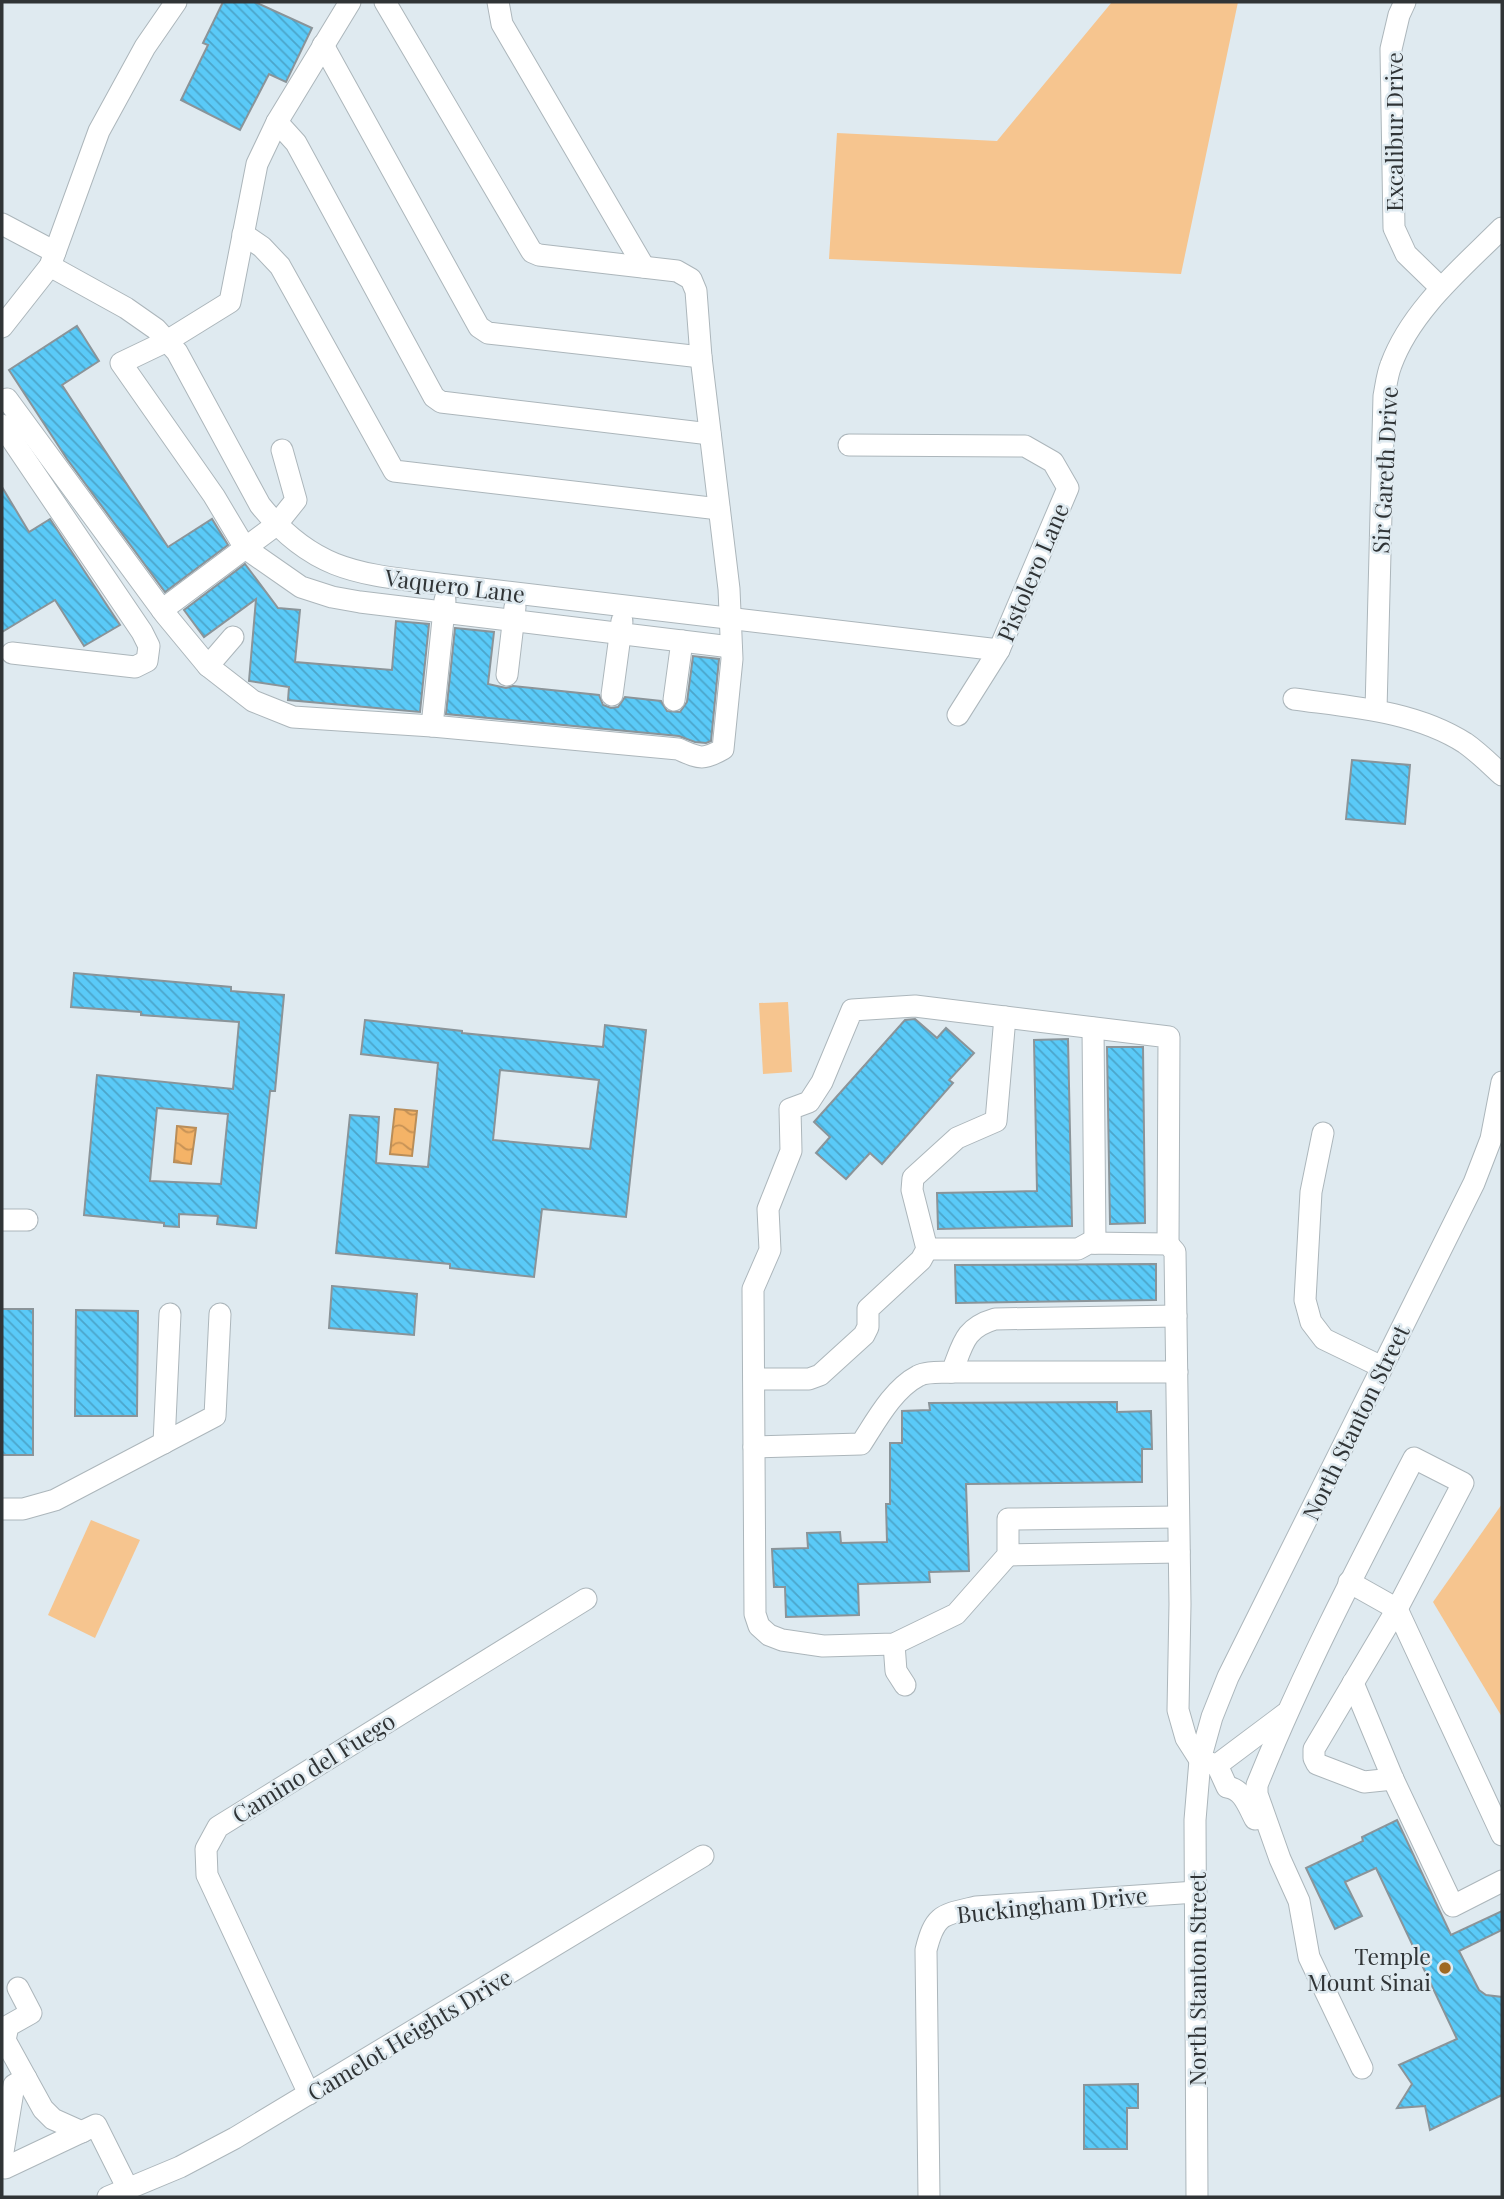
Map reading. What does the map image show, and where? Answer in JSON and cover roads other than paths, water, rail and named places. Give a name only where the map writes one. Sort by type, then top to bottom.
[{"type":"street","points":[[2,327],[53,259],[99,131],[145,47],[176,2]]},
{"type":"street","points":[[350,2],[277,122],[257,164],[230,302],[167,341],[121,363],[214,496],[246,548],[301,587],[360,602],[731,647]]},
{"type":"street","points":[[7,399],[162,610],[208,666],[253,701],[293,716],[678,749],[700,759],[710,757],[723,749],[731,647],[729,589],[701,357],[696,291],[691,279],[677,271],[539,256],[532,252],[385,2]]},
{"type":"street","points":[[486,2],[502,24],[644,267]]},
{"type":"street","points":[[498,2],[502,24]]},
{"type":"street","name":"Excalibur Drive","points":[[1405,2],[1391,49],[1394,228],[1406,254],[1441,288]]},
{"type":"street","points":[[323,45],[479,327],[488,333],[701,357]]},
{"type":"street","points":[[277,122],[296,142],[434,397],[441,402],[710,434]]},
{"type":"street","name":"Vaquero Lane","points":[[2,224],[156,329],[177,352],[260,505],[276,525],[317,557],[341,568],[365,574],[447,585],[999,650]]},
{"type":"street","name":"Sir Gareth Drive","points":[[1376,710],[1384,397],[1391,365],[1412,325],[1441,288],[1502,228]]},
{"type":"street","points":[[243,234],[262,247],[280,266],[394,471],[719,509]]},
{"type":"street","points":[[2,425],[149,646],[147,661],[135,667],[12,653]]},
{"type":"street","name":"Pistolero Lane","points":[[849,445],[1025,446],[1053,462],[1068,488],[999,650],[958,715]]},
{"type":"street","points":[[162,610],[276,525],[296,500],[282,450]]},
{"type":"street","points":[[214,496],[247,480]]},
{"type":"street","points":[[360,602],[365,574]]},
{"type":"street","points":[[432,726],[447,585]]},
{"type":"street","points":[[507,675],[516,593]]},
{"type":"street","points":[[612,695],[624,606]]},
{"type":"street","points":[[208,666],[233,637]]},
{"type":"street","points":[[674,700],[682,641]]},
{"type":"street","points":[[1294,699],[1376,710],[1424,723],[1465,743],[1502,775]]},
{"type":"street","points":[[1178,1517],[1009,1519],[1008,1555],[956,1614],[894,1644],[823,1646],[776,1637],[759,1626],[755,1614],[753,1289],[770,1250],[768,1209],[792,1151],[790,1110],[809,1102],[816,1092],[852,1010],[915,1006],[1169,1037],[1168,1244],[1175,1252],[1180,1604],[1178,1710],[1186,1738],[1209,1762],[1227,1787],[1241,1793],[1265,1838],[1280,1859]]},
{"type":"street","points":[[754,1379],[809,1379],[820,1375],[864,1335],[868,1327],[868,1310],[921,1260],[927,1249],[912,1191],[913,1178],[957,1138],[996,1121],[1005,1017]]},
{"type":"street","points":[[1093,1028],[1094,1243]]},
{"type":"street","name":"North Stanton Street","points":[[1197,2197],[1195,1820],[1209,1762],[1212,1717],[1228,1677],[1474,1183],[1491,1139],[1502,1082]]},
{"type":"street","points":[[1322,1133],[1311,1205],[1305,1300],[1311,1322],[1324,1339],[1382,1367]]},
{"type":"street","points":[[2,1220],[27,1220]]},
{"type":"street","points":[[927,1249],[1079,1249],[1094,1243],[1168,1244]]},
{"type":"street","points":[[164,1443],[170,1314]]},
{"type":"street","points":[[2,1509],[23,1509],[55,1500],[215,1416],[220,1314]]},
{"type":"street","points":[[952,1372],[967,1334],[979,1323],[995,1319],[1176,1316]]},
{"type":"street","points":[[754,1447],[862,1444],[889,1403],[904,1386],[920,1374],[1177,1372]]},
{"type":"street","points":[[1362,2068],[1309,1957],[1299,1900],[1280,1859],[1257,1794],[1257,1785],[1285,1714],[1349,1582],[1414,1458],[1463,1483],[1397,1609],[1314,1749],[1317,1765],[1364,1782],[1393,1779]]},
{"type":"street","points":[[1008,1555],[1179,1552]]},
{"type":"street","points":[[1349,1582],[1397,1609],[1502,1835]]},
{"type":"street","name":"Camino del Fuego","points":[[309,2094],[208,1875],[206,1849],[218,1827],[586,1599]]},
{"type":"street","points":[[894,1644],[896,1671],[905,1685]]},
{"type":"street","points":[[1353,1684],[1393,1779],[1453,1906],[1502,1881]]},
{"type":"street","points":[[1209,1762],[1285,1714]]},
{"type":"street","name":"Camelot Heights Drive","points":[[108,2197],[180,2167],[309,2094],[703,1856]]},
{"type":"street","name":"Buckingham Drive","points":[[929,2197],[926,1950],[932,1928],[945,1914],[976,1906],[1196,1892]]},
{"type":"street","points":[[18,1988],[31,2012],[8,2026],[5,2040],[43,2109],[53,2119],[82,2132]]},
{"type":"street","points":[[26,2077],[13,2085],[2,2159],[5,2168],[96,2125],[128,2189]]},
{"type":"water","points":[[395,1109],[417,1111],[412,1156],[390,1154]]},
{"type":"water","points":[[177,1126],[196,1128],[191,1164],[174,1162]]},
{"type":"place","name":"Temple Mount Sinai","points":[[1445,1968]]}]
